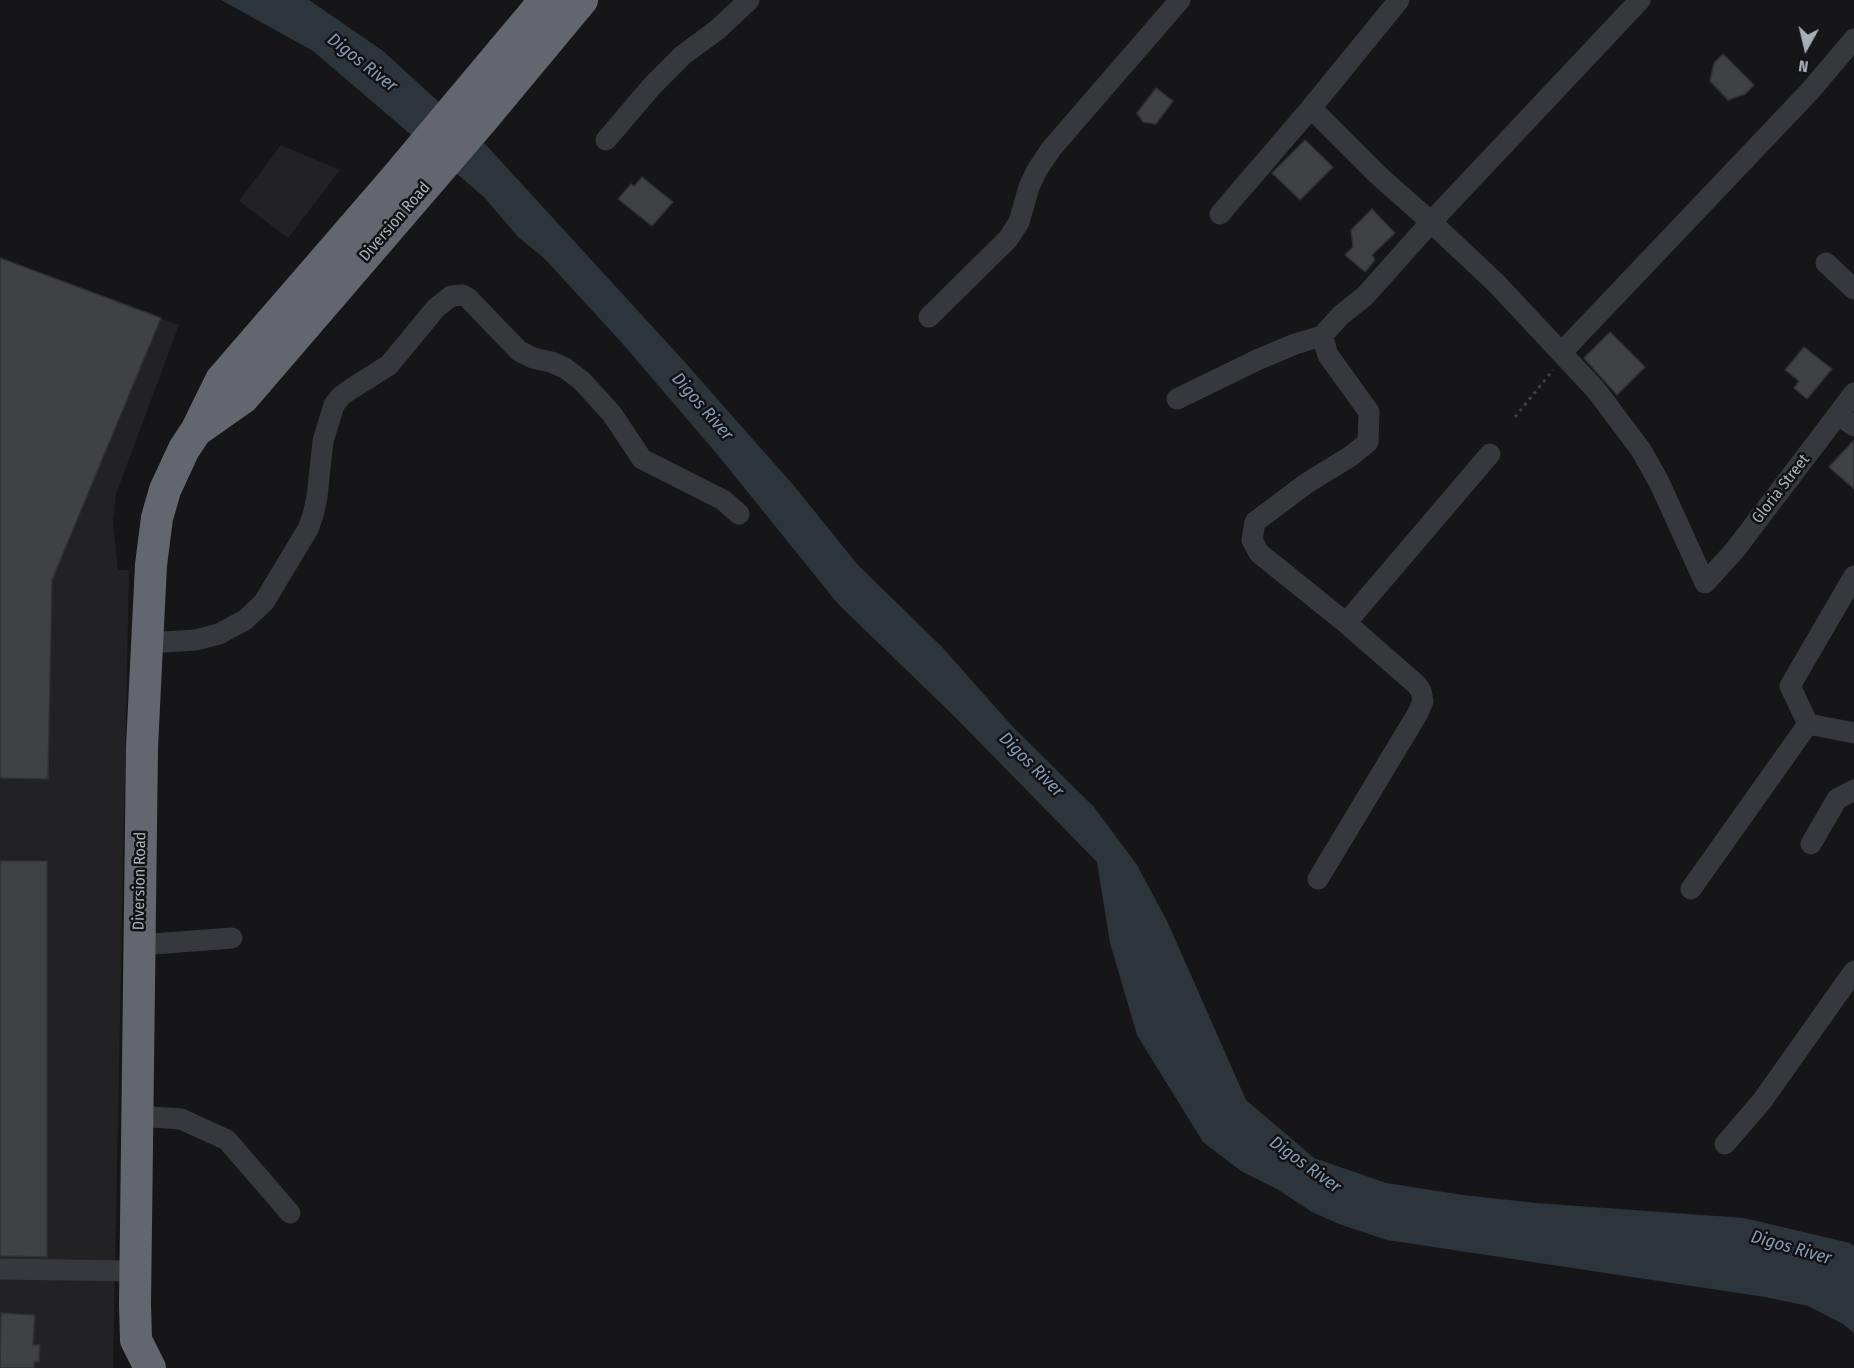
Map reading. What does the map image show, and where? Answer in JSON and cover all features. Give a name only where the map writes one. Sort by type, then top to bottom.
[{"type":"highway","name":"Diversion Road","points":[[472,110],[545,0]]},
{"type":"highway","name":"Diversion Road","points":[[150,1368],[136,1340],[135,1271],[142,747],[151,565],[165,490],[176,465],[196,431],[243,398],[405,189],[472,110],[582,0]]},
{"type":"highway","name":"Diversion Road","points":[[123,1368],[136,1340]]},
{"type":"street","points":[[606,140],[652,86],[683,55],[717,30],[749,0]]},
{"type":"street","points":[[929,317],[1008,238],[1019,222],[1029,187],[1037,170],[1051,149],[1180,0]]},
{"type":"street","points":[[1220,214],[1399,0]]},
{"type":"street","points":[[1177,399],[1257,360],[1294,344],[1322,336],[1341,315],[1365,296],[1431,222],[1640,0]]},
{"type":"street","points":[[1311,108],[1378,175],[1496,284],[1562,352],[1810,91],[1854,39]]},
{"type":"street","points":[[1826,263],[1854,289]]},
{"type":"street","points":[[147,644],[196,640],[219,634],[245,620],[264,602],[308,529],[313,515],[323,441],[334,405],[341,396],[389,365],[436,308],[451,296],[462,295],[468,298],[519,351],[565,368],[582,381],[612,414],[642,459],[723,500],[739,514]]},
{"type":"street","points":[[1317,879],[1418,713],[1423,701],[1422,692],[1417,685],[1346,623],[1259,553],[1252,540],[1255,522],[1368,442],[1369,412],[1328,355],[1322,336]]},
{"type":"street","name":"Gloria Street","points":[[1562,352],[1596,390],[1641,450],[1659,482],[1705,582],[1846,421],[1854,393]]},
{"type":"street","points":[[1346,623],[1490,454]]},
{"type":"street","points":[[1809,724],[1790,686],[1854,576]]},
{"type":"street","points":[[1809,724],[1854,733]]},
{"type":"street","points":[[1691,889],[1809,724]]},
{"type":"street","points":[[1811,844],[1837,799],[1854,790]]},
{"type":"street","points":[[140,945],[232,938]]},
{"type":"street","points":[[1725,1144],[1762,1101],[1854,971]]},
{"type":"street","points":[[137,1116],[181,1119],[227,1140],[290,1213]]},
{"type":"street","points":[[0,1269],[135,1271]]},
{"type":"path","points":[[1515,417],[1551,375],[1562,352]]},
{"type":"shaded area","points":[[281,145],[340,170],[288,238],[239,201]]},
{"type":"shaded area","points":[[0,258],[179,325],[116,494],[113,523],[118,570],[129,570],[113,1368],[0,1368]]},
{"type":"water","name":"Digos River","points":[[221,0],[309,0],[383,51],[487,146],[682,359],[795,487],[857,564],[942,647],[1013,727],[1094,807],[1137,865],[1168,923],[1246,1100],[1314,1158],[1386,1183],[1536,1203],[1744,1218],[1850,1243],[1854,1246],[1854,1333],[1843,1324],[1808,1306],[1765,1297],[1387,1240],[1312,1212],[1277,1189],[1241,1171],[1203,1142],[1137,1035],[1110,943],[1097,862],[953,715],[838,604],[717,454],[622,343],[544,258],[518,237],[484,197],[313,51]]},
{"type":"building","points":[[1723,54],[1754,85],[1745,94],[1728,100],[1710,81],[1714,63]]},
{"type":"building","points":[[1156,88],[1173,101],[1156,124],[1143,122],[1137,113]]},
{"type":"building","points":[[1305,140],[1333,167],[1300,200],[1272,173]]},
{"type":"building","points":[[642,177],[673,202],[652,226],[618,199],[631,184],[634,186]]},
{"type":"building","points":[[1372,209],[1395,233],[1372,255],[1375,260],[1365,272],[1345,255],[1353,247],[1351,230]]},
{"type":"building","points":[[0,258],[161,318],[52,580],[48,779],[0,778]]},
{"type":"building","points":[[1610,332],[1645,367],[1617,395],[1584,358]]},
{"type":"building","points":[[1804,347],[1832,369],[1807,399],[1794,388],[1799,381],[1785,370]]},
{"type":"building","points":[[1854,440],[1854,489],[1829,467]]},
{"type":"building","points":[[0,861],[47,861],[47,1257],[0,1256]]},
{"type":"building","points":[[1,1313],[35,1315],[33,1345],[40,1345],[39,1362],[34,1362],[34,1368],[0,1368]]}]
